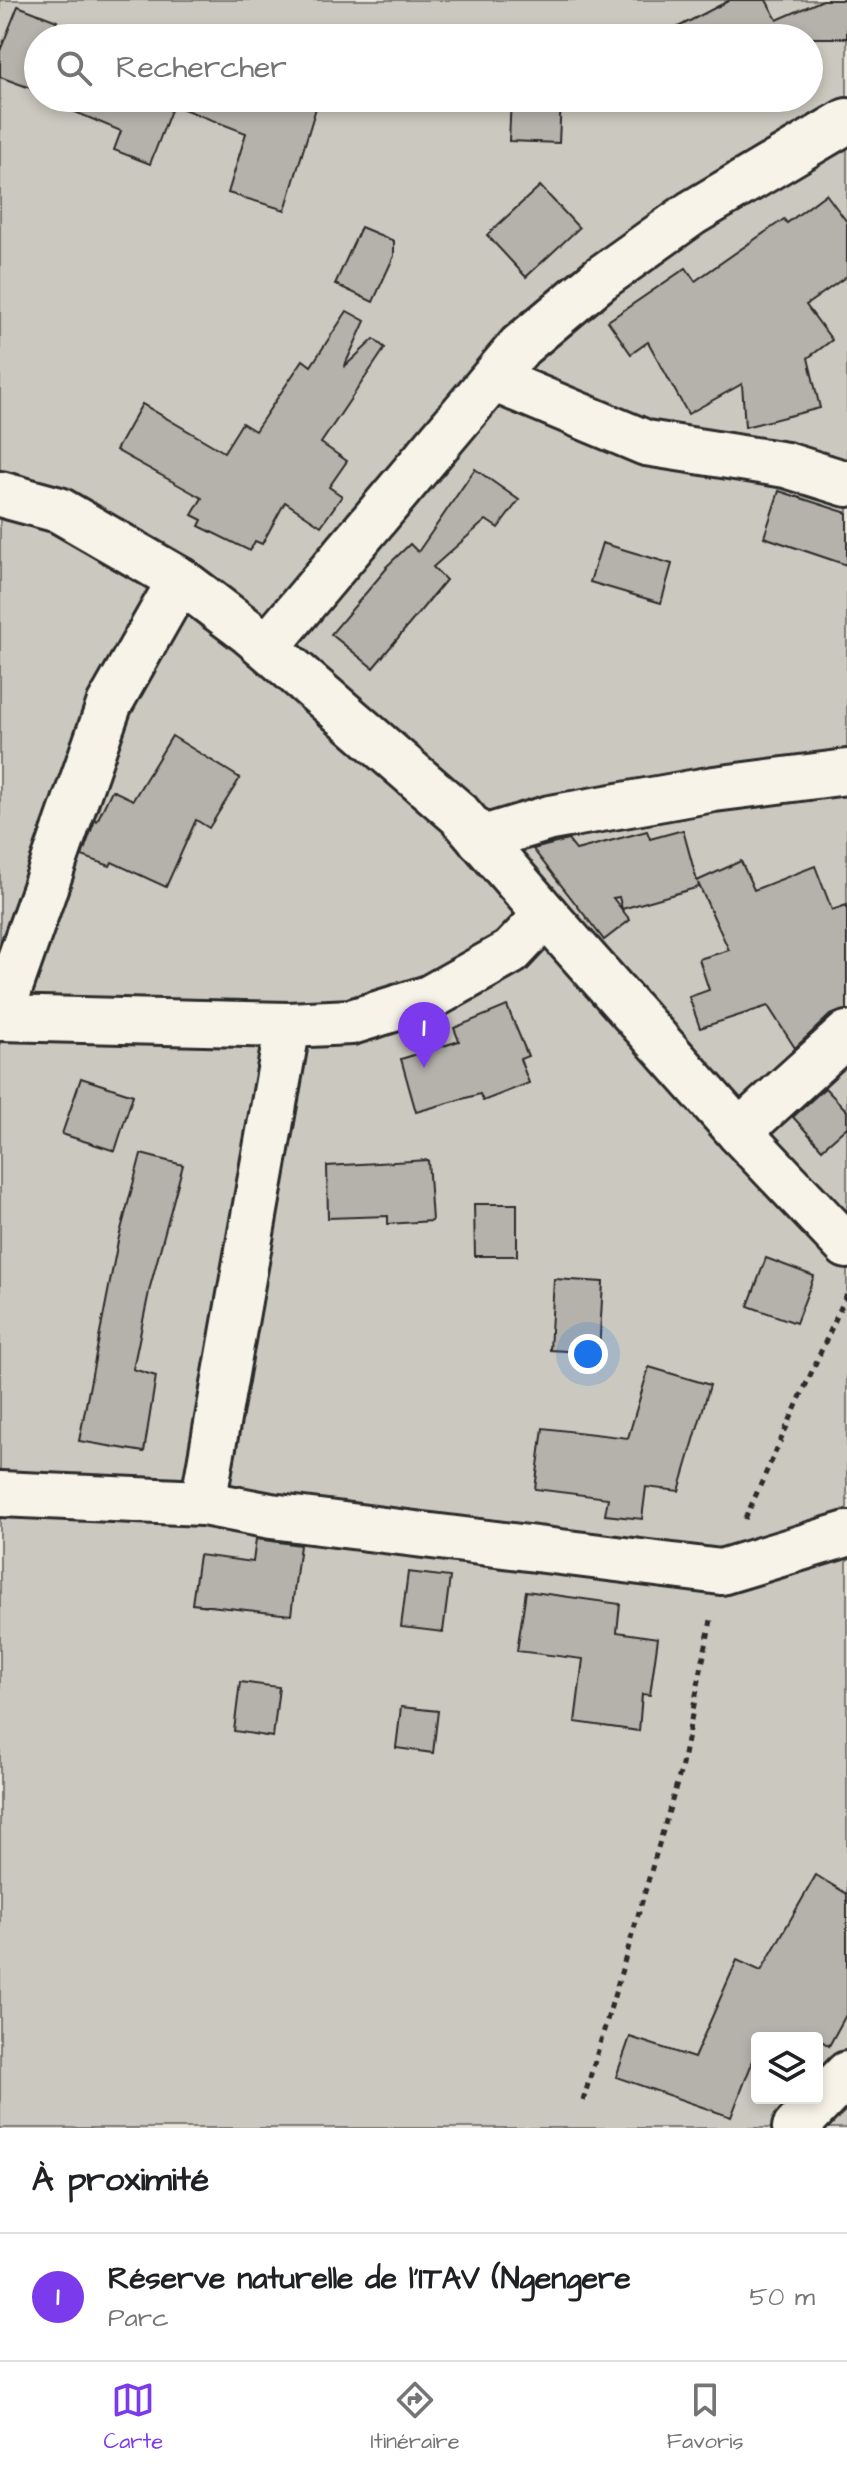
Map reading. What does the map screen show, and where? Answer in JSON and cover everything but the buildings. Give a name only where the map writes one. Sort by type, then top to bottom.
[{"type":"street","points":[[267,647],[520,346],[601,278],[692,213],[847,121]]},
{"type":"street","points":[[493,379],[646,443],[786,465],[847,484]]},
{"type":"street","points":[[0,494],[59,510],[180,580],[267,647],[459,814],[739,1132],[847,1246]]},
{"type":"street","points":[[180,580],[109,705],[0,1017],[288,1025],[351,1022],[429,998],[511,952],[546,915]]},
{"type":"street","points":[[480,839],[550,818],[714,789],[847,772]]},
{"type":"street","points":[[203,1503],[288,1025]]},
{"type":"street","points":[[739,1132],[847,1034]]},
{"type":"street","points":[[0,1494],[203,1503],[271,1516],[721,1572],[847,1534]]},
{"type":"street","points":[[795,2128],[847,2074]]},
{"type":"path","points":[[583,2101],[681,1770],[721,1572],[847,1294]]},
{"type":"shaded area","points":[[0,0],[847,0],[847,2128],[0,2128]]},
{"type":"place","name":"Réserve naturelle de l'ITAV (Ngengere","points":[[424,1068]]}]
